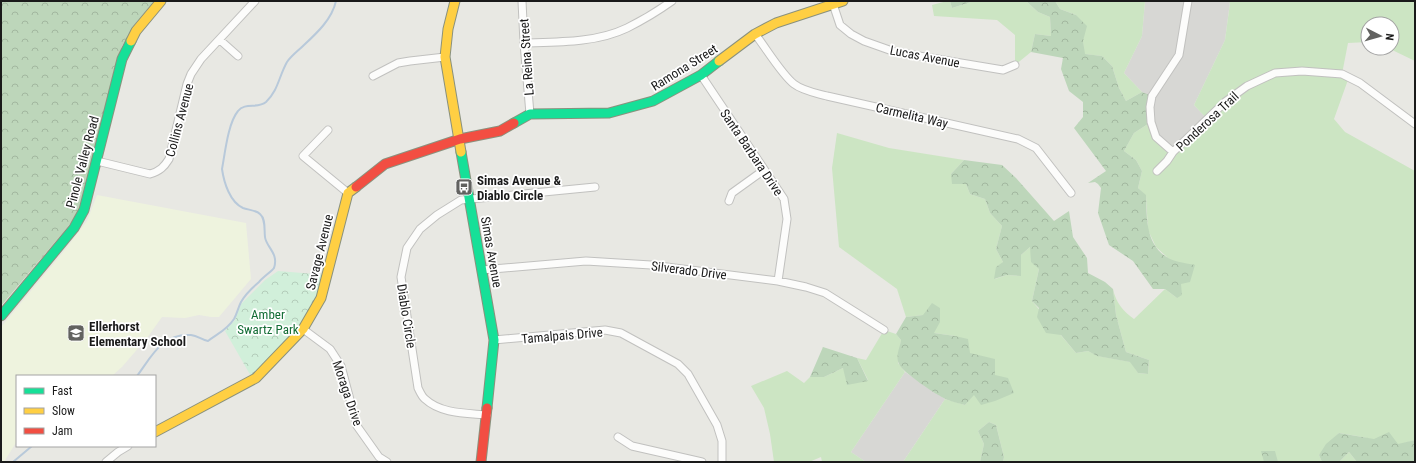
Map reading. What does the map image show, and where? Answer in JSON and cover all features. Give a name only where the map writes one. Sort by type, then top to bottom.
[{"type":"street","name":"Pinole Valley Road","points":[[1,316],[74,228],[84,210],[124,54],[136,31],[161,1]]},
{"type":"street","name":"Collins Avenue","points":[[97,161],[150,174],[158,172],[164,167],[169,159],[187,84],[191,74],[201,59],[255,1]]},
{"type":"street","name":"Simas Avenue","points":[[455,1],[447,33],[445,57],[494,340],[481,462]]},
{"type":"street","name":"La Reina Street","points":[[522,1],[530,114]]},
{"type":"street","points":[[524,43],[568,42],[599,37],[626,29],[672,1]]},
{"type":"street","name":"Ramona Street","points":[[460,139],[500,131],[530,114],[609,113],[653,101],[701,75],[755,34],[776,23],[833,2],[843,1]]},
{"type":"street","points":[[1173,152],[1156,137],[1151,122],[1150,107],[1152,96],[1179,55],[1188,1]]},
{"type":"street","name":"Lucas Avenue","points":[[833,2],[840,25],[851,34],[864,41],[895,52],[1003,70],[1015,65]]},
{"type":"street","name":"Carmelita Way","points":[[755,34],[795,85],[827,96],[1018,139],[1036,148],[1071,193]]},
{"type":"street","points":[[220,40],[238,56]]},
{"type":"street","points":[[373,76],[398,63],[410,60],[445,57]]},
{"type":"street","name":"Ponderosa Trail","points":[[1157,171],[1167,161],[1173,152],[1224,102],[1246,86],[1276,73],[1302,71],[1342,74],[1360,83],[1415,124]]},
{"type":"street","name":"Santa Barbara Drive","points":[[701,75],[784,199],[787,219],[778,282]]},
{"type":"street","points":[[328,130],[303,156],[348,193],[385,164],[460,139]]},
{"type":"street","points":[[729,201],[732,193],[764,170]]},
{"type":"street","name":"Diablo Circle","points":[[486,415],[458,412],[436,407],[424,398],[418,388],[401,277],[407,248],[420,229],[437,215],[461,200],[596,187]]},
{"type":"street","name":"Savage Avenue","points":[[156,431],[256,378],[303,330],[322,298],[348,193]]},
{"type":"street","name":"Silverado Drive","points":[[482,270],[586,261],[651,265],[778,282],[806,287],[825,293],[884,330]]},
{"type":"street","name":"Moraga Drive","points":[[303,330],[330,349],[341,366],[357,426],[377,460],[387,462]]},
{"type":"street","name":"Tamalpais Drive","points":[[494,340],[605,330],[621,332],[678,364],[688,374],[717,425],[722,441],[722,462]]},
{"type":"street","points":[[618,436],[632,446],[702,462]]},
{"type":"street","points":[[106,462],[126,447]]},
{"type":"shaded area","points":[[1145,1],[1230,2],[1225,40],[1194,105],[1207,119],[1173,152],[1156,137],[1152,96],[1142,92],[1124,73],[1142,36]]},
{"type":"shaded area","name":"Ellerhorst Elementary School","points":[[97,195],[246,223],[251,279],[219,317],[199,315],[185,318],[162,317],[147,338],[113,375],[16,375],[16,443],[4,462],[1,462],[1,327],[87,221]]},
{"type":"shaded area","points":[[905,372],[945,399],[903,462],[866,462],[851,452]]},
{"type":"green space","points":[[1,1],[154,1],[135,24],[122,46],[114,70],[83,202],[76,216],[1,306]]},
{"type":"green space","points":[[950,1],[952,8],[974,1],[1026,1],[1038,12],[1050,17],[1051,36],[1035,34],[1031,52],[1015,65],[1015,35],[997,20],[934,16],[932,5]]},
{"type":"green space","points":[[950,1],[974,1],[952,8]]},
{"type":"green space","points":[[1026,1],[1055,1],[1060,9],[1076,15],[1087,26],[1083,41],[1085,54],[1102,56],[1112,66],[1119,88],[1126,101],[1142,92],[1152,96],[1151,122],[1134,133],[1124,151],[1136,160],[1142,171],[1138,188],[1146,195],[1147,221],[1151,238],[1155,245],[1160,252],[1168,258],[1195,265],[1190,282],[1181,284],[1182,295],[1177,298],[1165,289],[1153,289],[1133,261],[1109,245],[1098,213],[1101,188],[1095,182],[1088,183],[1106,171],[1074,128],[1083,117],[1083,102],[1069,91],[1061,69],[1063,58],[1031,52],[1035,34],[1051,36],[1050,17],[1038,12]]},
{"type":"green space","points":[[1055,1],[1145,1],[1142,36],[1124,73],[1142,92],[1126,101],[1119,88],[1112,66],[1102,56],[1084,54],[1083,41],[1076,15],[1060,9]]},
{"type":"green space","points":[[1228,1],[1415,1],[1415,61],[1400,54],[1400,16],[1360,16],[1360,42],[1348,43],[1342,74],[1349,77],[1334,119],[1345,132],[1415,171],[1415,440],[1398,445],[1339,433],[1319,455],[1322,462],[1003,462],[1004,457],[996,425],[989,422],[978,431],[984,444],[980,462],[903,462],[945,399],[965,405],[974,394],[995,375],[969,353],[955,336],[934,333],[923,315],[906,317],[897,289],[839,247],[832,168],[837,133],[889,148],[964,160],[951,174],[966,184],[970,194],[985,199],[990,213],[1002,226],[996,249],[1003,262],[995,279],[1007,275],[1021,276],[1021,255],[1030,247],[1039,269],[1032,301],[1076,353],[1088,351],[1098,356],[1131,362],[1138,373],[1148,374],[1149,360],[1126,352],[1116,315],[1113,289],[1120,306],[1134,319],[1165,289],[1177,298],[1168,258],[1156,247],[1148,230],[1146,196],[1138,188],[1142,171],[1136,160],[1124,151],[1134,133],[1151,122],[1156,137],[1174,152],[1207,119],[1194,105],[1225,40],[1230,3]]},
{"type":"green space","points":[[964,160],[1002,165],[1016,178],[1054,221],[1069,211],[1073,237],[1087,258],[1088,273],[1105,282],[1113,289],[1116,315],[1126,352],[1149,360],[1148,374],[1138,373],[1130,362],[1097,356],[1088,351],[1076,353],[1061,335],[1046,333],[1037,317],[1039,308],[1032,301],[1039,269],[1031,262],[1030,247],[1021,255],[1021,276],[1007,275],[994,279],[996,267],[1003,262],[996,249],[1002,226],[990,213],[985,199],[970,194],[966,184],[952,184],[951,174]]},
{"type":"green space","name":"Amber Swartz Park","points":[[278,271],[327,275],[313,312],[252,378],[225,331],[235,320],[241,304],[265,280]]},
{"type":"green space","points":[[932,303],[940,308],[940,322],[934,333],[968,339],[970,353],[995,359],[995,375],[1008,378],[1014,393],[981,405],[974,395],[965,405],[942,397],[913,378],[902,368],[897,358],[901,340],[896,334],[906,317],[923,315]]},
{"type":"green space","points":[[884,330],[896,334],[901,340],[898,363],[905,372],[851,452],[866,462],[822,462],[821,457],[809,462],[774,462],[764,408],[751,386],[787,371],[804,383],[810,377],[824,377],[843,368],[868,380],[857,358],[866,360]]},
{"type":"green space","points":[[823,347],[857,358],[868,381],[847,385],[843,368],[824,377],[810,377]]},
{"type":"green space","points":[[989,422],[996,425],[1004,457],[1003,462],[980,462],[984,444],[978,431]]},
{"type":"green space","points":[[1389,432],[1398,444],[1415,440],[1415,462],[1357,462],[1349,452],[1339,462],[1322,462],[1319,455],[1326,444],[1339,433],[1374,439]]},
{"type":"green space","points":[[1261,451],[1275,451],[1278,462],[1264,462]]},
{"type":"green space","points":[[1349,452],[1357,462],[1339,462]]},
{"type":"waterway","points":[[138,375],[159,347],[172,338],[181,335],[191,335],[208,341],[225,329],[234,319],[241,302],[251,289],[274,268],[275,258],[266,241],[262,216],[238,205],[228,192],[222,169],[227,138],[235,116],[241,108],[263,104],[270,98],[287,62],[328,20],[336,1]]},
{"type":"waterway","points":[[13,462],[31,447]]},
{"type":"traffic: fast","points":[[1,316],[74,228],[84,210],[122,59],[131,41]]},
{"type":"traffic: fast","points":[[514,123],[530,114],[609,113],[653,101],[701,75],[719,61]]},
{"type":"traffic: fast","points":[[461,152],[494,340],[487,408]]},
{"type":"traffic: slow","points":[[131,41],[136,31],[161,1]]},
{"type":"traffic: slow","points":[[455,1],[448,29],[445,57],[461,152]]},
{"type":"traffic: slow","points":[[719,61],[755,34],[776,23],[843,1]]},
{"type":"traffic: slow","points":[[156,431],[256,378],[303,329],[321,298],[348,193],[356,187]]},
{"type":"traffic: jam","points":[[356,187],[385,164],[460,139],[500,131],[514,123]]},
{"type":"traffic: jam","points":[[481,462],[487,408]]},
{"type":"place","name":"Simas Avenue & Diablo Circle","points":[[464,187]]},
{"type":"place","name":"Ellerhorst Elementary School","points":[[76,333]]}]
